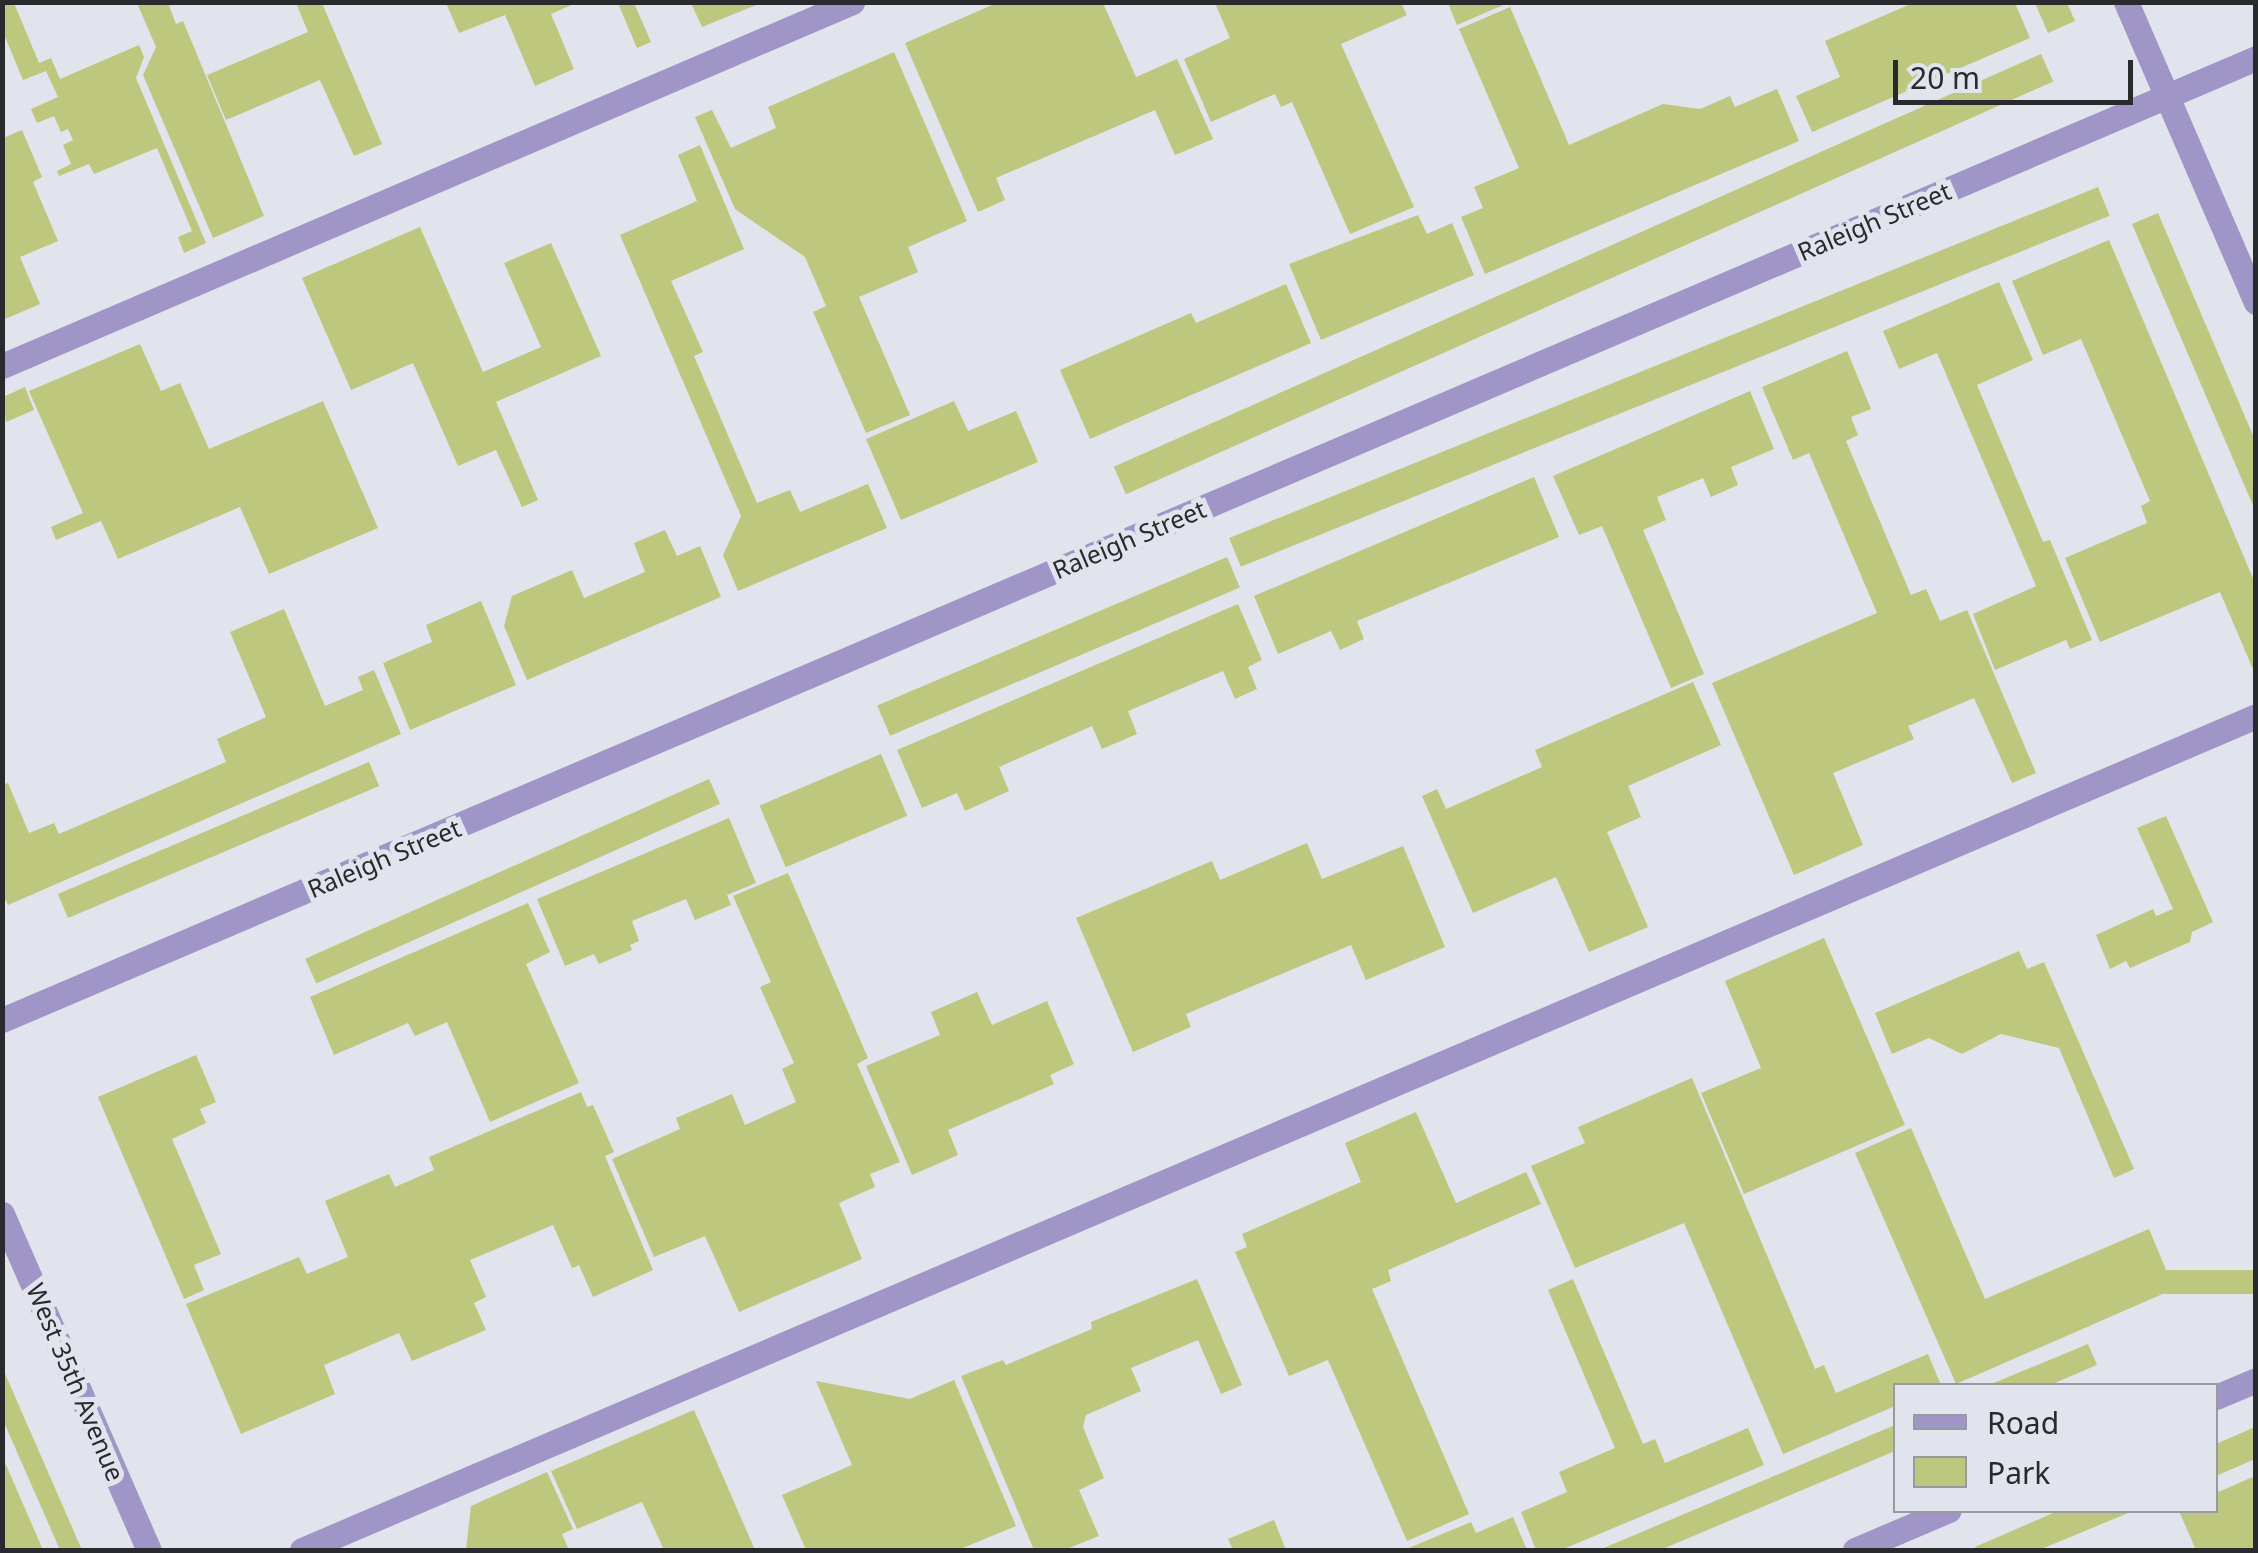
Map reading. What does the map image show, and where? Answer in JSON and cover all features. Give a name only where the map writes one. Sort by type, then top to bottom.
[{"type":"street","points":[[2,366],[852,2]]},
{"type":"street","points":[[2126,2],[2256,302]]},
{"type":"street","name":"Raleigh Street","points":[[2,1020],[2256,58]]},
{"type":"street","points":[[302,1550],[2256,716]]},
{"type":"street","name":"West 35th Avenue","points":[[2,1214],[148,1550]]},
{"type":"street","points":[[2218,1396],[2256,1380]]},
{"type":"street","points":[[1855,1550],[1942,1513]]},
{"type":"green space","points":[[999,2],[1103,3],[1136,77],[1177,59],[1213,139],[1175,155],[1155,110],[996,178],[1005,200],[978,212],[905,43]]},
{"type":"green space","points":[[2,3],[14,3],[39,63],[51,58],[60,79],[139,45],[144,57],[136,78],[206,243],[184,253],[178,237],[192,231],[157,148],[94,174],[89,164],[59,176],[57,171],[71,164],[63,145],[73,140],[68,129],[61,132],[54,116],[37,123],[31,109],[58,97],[46,71],[23,80],[3,32]]},
{"type":"green space","points":[[137,3],[168,3],[176,24],[183,21],[264,216],[213,238],[143,75],[156,47]]},
{"type":"green space","points":[[296,3],[322,3],[382,144],[354,156],[320,80],[226,120],[207,75],[308,32]]},
{"type":"green space","points":[[446,3],[576,3],[551,14],[574,69],[535,86],[505,15],[459,33]]},
{"type":"green space","points":[[618,3],[634,3],[651,42],[637,48]]},
{"type":"green space","points":[[691,3],[761,3],[702,27]]},
{"type":"green space","points":[[1215,3],[1401,3],[1407,15],[1341,44],[1414,207],[1350,234],[1292,102],[1281,107],[1275,94],[1211,122],[1184,59],[1230,38]]},
{"type":"green space","points":[[1448,3],[1508,3],[1457,25]]},
{"type":"green space","points":[[1913,3],[2015,3],[2030,38],[1812,132],[1796,96],[1840,77],[1825,41]]},
{"type":"green space","points":[[2035,3],[2067,3],[2075,21],[2048,33]]},
{"type":"green space","points":[[1510,7],[1569,145],[1663,104],[1700,109],[1730,96],[1735,107],[1777,89],[1799,141],[1485,274],[1461,217],[1483,208],[1474,187],[1519,168],[1459,29]]},
{"type":"green space","points":[[894,52],[967,221],[908,247],[918,272],[859,297],[910,415],[866,433],[813,312],[826,306],[805,257],[735,209],[695,117],[712,110],[731,148],[776,128],[768,107]]},
{"type":"green space","points":[[2041,54],[2053,81],[1126,494],[1114,467]]},
{"type":"green space","points":[[22,130],[42,177],[33,182],[58,241],[20,257],[40,304],[3,320],[3,138]]},
{"type":"green space","points":[[700,145],[744,249],[671,281],[703,352],[694,356],[757,503],[790,490],[800,512],[868,484],[887,528],[738,591],[723,555],[741,516],[620,235],[697,201],[678,155]]},
{"type":"green space","points":[[2098,187],[2110,216],[1241,567],[1229,538]]},
{"type":"green space","points":[[2158,213],[2255,440],[2255,510],[2132,224]]},
{"type":"green space","points":[[1418,215],[1427,234],[1452,223],[1474,275],[1321,340],[1289,264]]},
{"type":"green space","points":[[420,227],[483,372],[541,347],[504,263],[551,243],[601,356],[496,402],[538,500],[522,507],[496,450],[458,466],[413,363],[351,390],[302,278]]},
{"type":"green space","points":[[2109,240],[2255,583],[2255,674],[2220,592],[2100,642],[2065,558],[2147,523],[2141,506],[2150,501],[2081,339],[2043,355],[2012,281]]},
{"type":"green space","points":[[1999,282],[2033,360],[1977,385],[2043,542],[2050,540],[2092,640],[2070,649],[2066,640],[1995,670],[1973,614],[2036,586],[1937,353],[1899,369],[1883,331]]},
{"type":"green space","points":[[1286,284],[1311,343],[1090,439],[1060,370],[1191,313],[1196,323]]},
{"type":"green space","points":[[140,344],[161,391],[180,383],[209,449],[323,401],[378,528],[269,574],[240,507],[118,559],[101,521],[56,540],[51,527],[83,513],[29,391]]},
{"type":"green space","points":[[1847,351],[1871,409],[1851,417],[1858,435],[1846,441],[1911,595],[1926,589],[1940,621],[1967,610],[2036,773],[2012,783],[1974,698],[1908,726],[1914,739],[1833,773],[1863,845],[1794,875],[1712,683],[1877,613],[1809,453],[1793,460],[1762,387]]},
{"type":"green space","points":[[25,387],[34,410],[6,422],[3,397]]},
{"type":"green space","points":[[1750,391],[1774,449],[1731,467],[1738,485],[1711,497],[1703,478],[1657,497],[1666,520],[1643,530],[1704,674],[1671,688],[1602,526],[1579,535],[1553,476]]},
{"type":"green space","points":[[954,401],[968,431],[1016,411],[1038,462],[901,520],[866,439]]},
{"type":"green space","points":[[1534,477],[1559,537],[1357,621],[1364,639],[1340,650],[1331,631],[1278,654],[1254,596]]},
{"type":"green space","points":[[665,530],[677,556],[700,546],[721,597],[527,680],[504,626],[512,596],[572,570],[584,598],[645,572],[634,543]]},
{"type":"green space","points":[[1227,557],[1240,587],[890,736],[877,705]]},
{"type":"green space","points":[[481,601],[516,685],[410,730],[383,663],[432,642],[426,625]]},
{"type":"green space","points":[[1238,604],[1262,660],[1248,667],[1257,689],[1235,699],[1223,671],[1128,711],[1137,734],[1102,749],[1092,726],[999,767],[1009,791],[965,811],[957,793],[922,808],[897,750]]},
{"type":"green space","points":[[284,609],[325,706],[363,690],[358,677],[374,670],[401,734],[8,905],[2,893],[3,785],[8,783],[29,833],[54,823],[59,834],[226,762],[217,739],[266,717],[230,632]]},
{"type":"green space","points":[[1693,682],[1721,745],[1628,786],[1641,817],[1607,832],[1648,927],[1589,952],[1556,877],[1473,913],[1422,796],[1437,789],[1446,809],[1542,767],[1535,750]]},
{"type":"green space","points":[[881,754],[907,816],[786,867],[759,806]]},
{"type":"green space","points":[[369,762],[379,786],[68,918],[58,894]]},
{"type":"green space","points":[[709,779],[720,804],[316,983],[305,959]]},
{"type":"green space","points":[[2166,816],[2213,922],[2192,932],[2190,942],[2130,968],[2126,961],[2110,969],[2096,935],[2153,909],[2156,916],[2173,909],[2137,828]]},
{"type":"green space","points":[[729,818],[756,883],[727,895],[731,905],[695,920],[686,899],[632,921],[639,941],[630,945],[632,950],[599,964],[594,954],[565,966],[537,899]]},
{"type":"green space","points":[[1307,843],[1322,879],[1403,846],[1445,947],[1366,980],[1351,945],[1186,1014],[1191,1027],[1133,1052],[1076,918],[1212,861],[1220,880]]},
{"type":"green space","points":[[788,873],[868,1058],[857,1064],[900,1162],[870,1174],[875,1187],[839,1203],[862,1259],[739,1312],[705,1236],[654,1257],[612,1159],[680,1129],[676,1118],[732,1094],[745,1125],[796,1102],[782,1069],[794,1063],[760,987],[771,982],[733,896]]},
{"type":"green space","points":[[528,903],[550,952],[526,964],[579,1083],[490,1122],[447,1022],[415,1036],[408,1023],[334,1055],[310,997]]},
{"type":"green space","points":[[1824,938],[1905,1125],[1744,1194],[1701,1093],[1761,1068],[1725,981]]},
{"type":"green space","points":[[2019,951],[2027,969],[2044,962],[2134,1169],[2114,1178],[2059,1048],[2001,1034],[1962,1054],[1929,1038],[1892,1054],[1875,1013]]},
{"type":"green space","points":[[977,992],[992,1025],[1047,1001],[1074,1064],[1050,1075],[1054,1084],[948,1130],[958,1155],[912,1175],[866,1066],[940,1035],[931,1012]]},
{"type":"green space","points":[[196,1055],[216,1102],[200,1109],[206,1123],[172,1139],[221,1254],[194,1265],[204,1290],[184,1299],[98,1097]]},
{"type":"green space","points":[[1692,1078],[1815,1369],[1824,1365],[1836,1393],[1928,1354],[1940,1383],[1893,1383],[1893,1407],[1783,1454],[1684,1223],[1575,1268],[1531,1166],[1585,1143],[1578,1127]]},
{"type":"green space","points":[[581,1092],[587,1107],[593,1105],[614,1152],[605,1156],[653,1270],[593,1297],[579,1265],[572,1268],[553,1225],[470,1260],[486,1297],[474,1303],[486,1330],[412,1361],[399,1333],[324,1365],[335,1394],[241,1434],[186,1304],[299,1257],[307,1274],[348,1257],[325,1201],[389,1174],[395,1187],[434,1170],[429,1157]]},
{"type":"green space","points":[[1416,1112],[1456,1203],[1526,1172],[1541,1204],[1388,1270],[1391,1281],[1372,1289],[1469,1514],[1407,1541],[1328,1360],[1289,1376],[1235,1252],[1247,1247],[1242,1234],[1361,1182],[1345,1143]]},
{"type":"green space","points":[[1911,1128],[1985,1299],[2149,1229],[2174,1289],[1956,1383],[1855,1153]]},
{"type":"green space","points":[[2078,1270],[2255,1270],[2255,1294],[2078,1294]]},
{"type":"green space","points":[[1197,1279],[1242,1385],[1221,1394],[1198,1340],[1131,1368],[1141,1391],[1086,1415],[1083,1427],[1104,1478],[1079,1490],[1099,1536],[1064,1550],[1034,1550],[961,1376],[1003,1360],[1006,1365],[1092,1329],[1091,1322]]},
{"type":"green space","points":[[1573,1279],[1643,1444],[1655,1439],[1665,1463],[1748,1428],[1764,1465],[1561,1550],[1536,1550],[1521,1512],[1567,1492],[1559,1472],[1615,1448],[1548,1290]]},
{"type":"green space","points":[[2088,1344],[2097,1365],[2055,1383],[1994,1383]]},
{"type":"green space","points":[[3,1369],[82,1550],[60,1550],[3,1420]]},
{"type":"green space","points":[[954,1380],[1016,1526],[958,1550],[806,1550],[782,1495],[852,1465],[816,1381],[910,1399]]},
{"type":"green space","points":[[694,1410],[755,1550],[664,1550],[642,1502],[577,1529],[551,1471]]},
{"type":"green space","points":[[1893,1426],[1893,1452],[1660,1550],[1599,1550]]},
{"type":"green space","points":[[2255,1427],[2255,1459],[2218,1475],[2218,1443]]},
{"type":"green space","points":[[3,1458],[43,1550],[3,1550]]},
{"type":"green space","points":[[547,1472],[573,1529],[562,1534],[569,1550],[466,1550],[471,1506]]},
{"type":"green space","points":[[2255,1476],[2255,1550],[2196,1550],[2180,1513],[2218,1513],[2218,1492]]},
{"type":"green space","points":[[2053,1513],[2128,1513],[2039,1550],[1975,1547]]},
{"type":"green space","points":[[1513,1517],[1527,1550],[1404,1550],[1471,1522],[1476,1533]]},
{"type":"green space","points":[[1274,1520],[1286,1550],[1233,1550],[1228,1539]]}]
